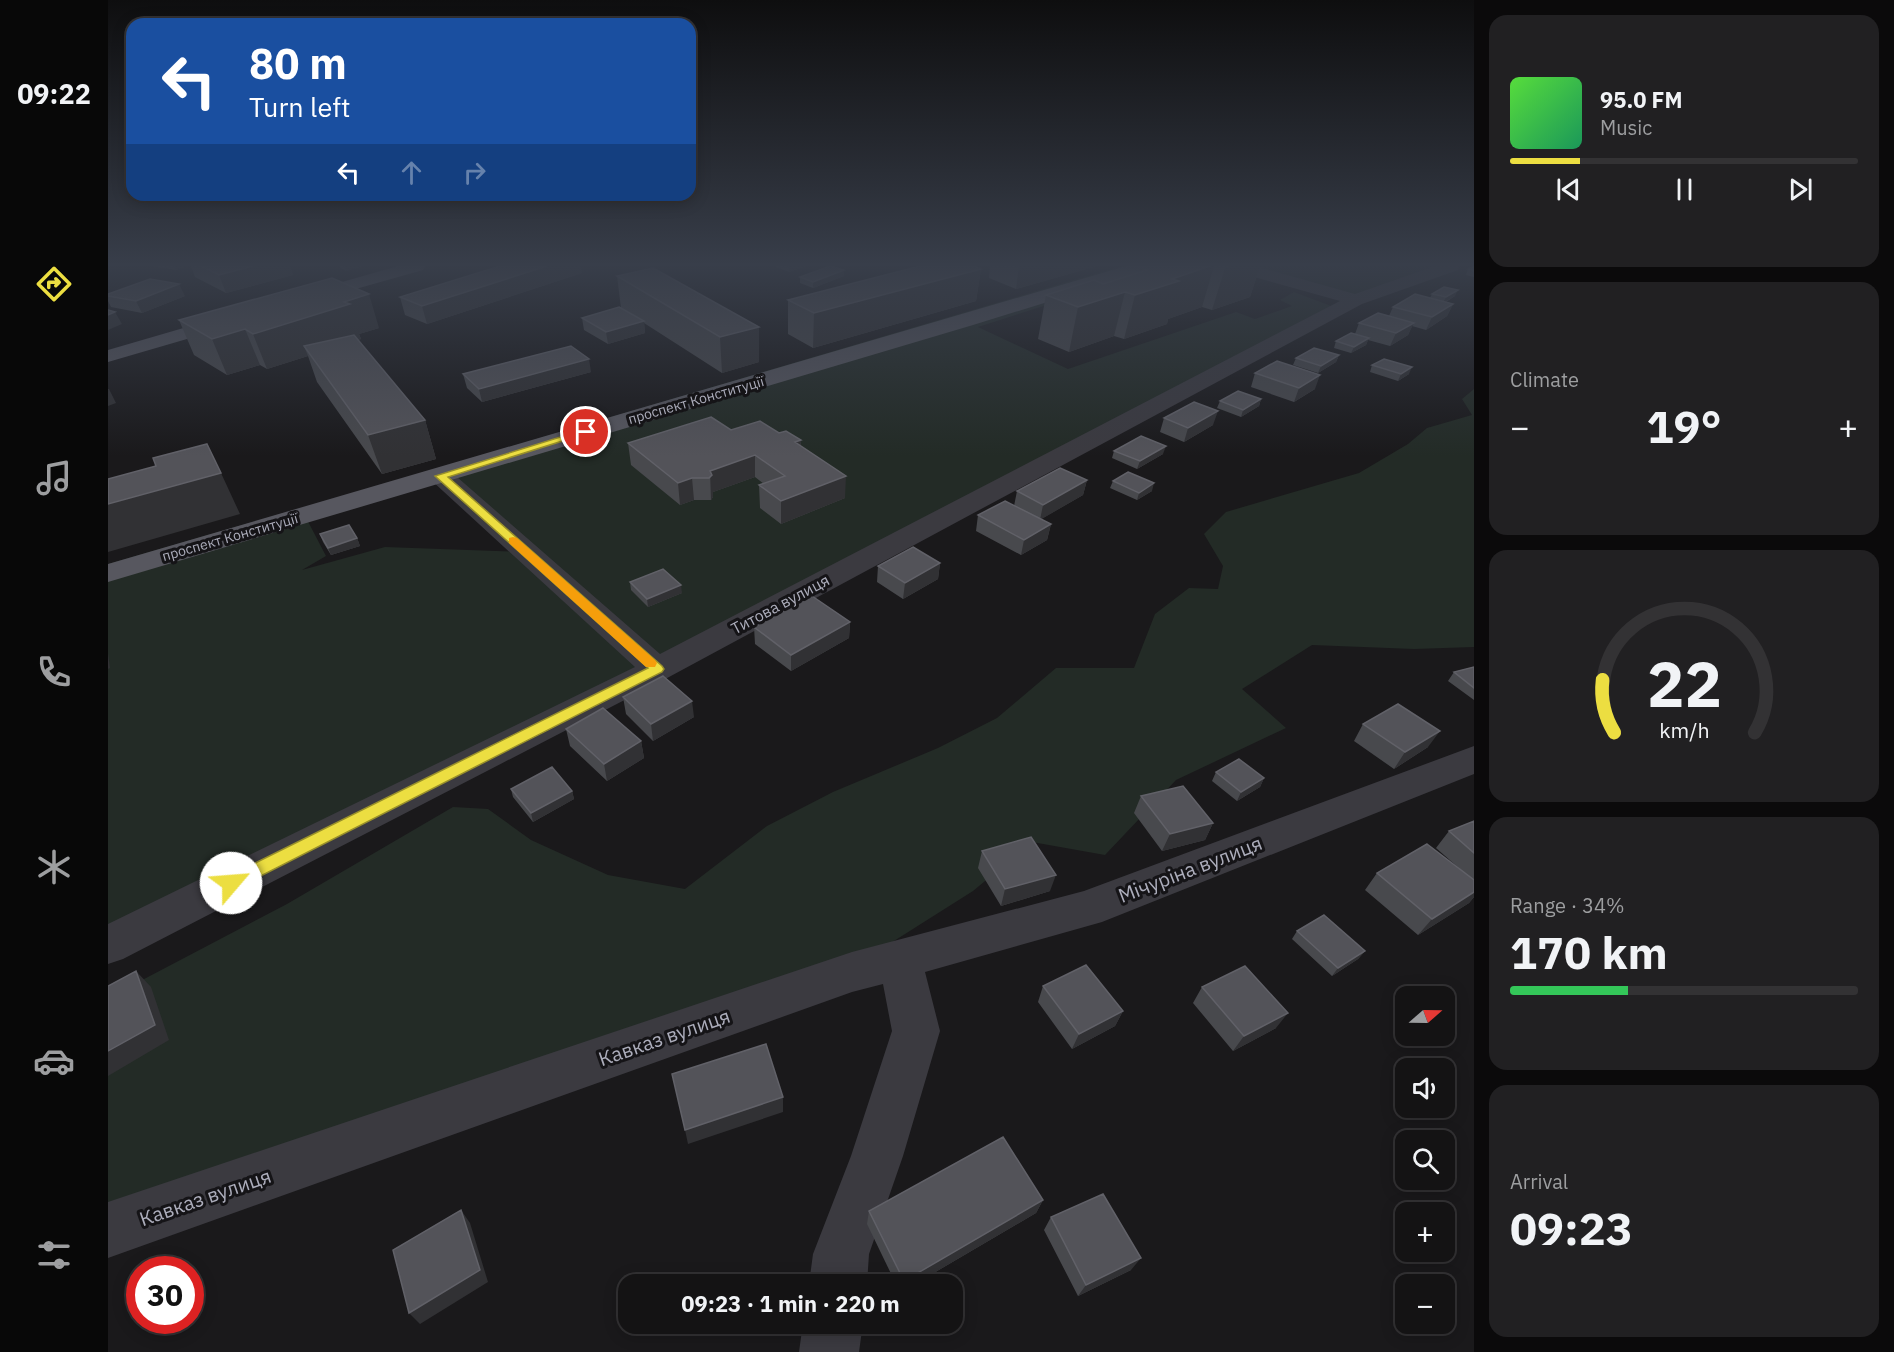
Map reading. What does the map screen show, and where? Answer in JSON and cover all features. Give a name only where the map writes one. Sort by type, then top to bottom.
[{"type":"main road","points":[[108,356],[201,329]]},
{"type":"main road","name":"проспект Конституції","points":[[108,573],[933,329]]},
{"type":"street","name":"Титова вулиця","points":[[108,945],[657,669],[1301,329]]},
{"type":"street","points":[[440,476],[657,669]]},
{"type":"street","name":"Мічуріна вулиця","points":[[900,959],[1087,909],[1474,759]]},
{"type":"street","points":[[839,1274],[841,1254],[877,1156],[916,1031],[900,959]]},
{"type":"street","name":"Кавказ вулиця","points":[[108,1230],[837,977],[900,959]]},
{"type":"street","points":[[829,1352],[831,1334]]},
{"type":"shaded area","points":[[908,329],[982,329],[1068,369],[1186,329],[1300,329],[108,945],[108,564],[301,508],[326,556],[302,570],[385,547],[525,552],[442,467]]},
{"type":"shaded area","points":[[1474,389],[1474,647],[1414,649],[1312,645],[1242,689],[1286,728],[1176,780],[1105,855],[1032,842],[973,891],[837,977],[108,1230],[108,998],[287,904],[453,807],[488,809],[531,840],[608,875],[685,889],[767,826],[833,792],[938,748],[997,718],[1056,668],[1134,668],[1155,614],[1189,588],[1218,589],[1223,566],[1204,534],[1226,512],[1359,473],[1408,444],[1427,428],[1472,415],[1462,399]]},
{"type":"building","points":[[195,329],[245,329],[212,339]]},
{"type":"building","points":[[245,329],[269,329],[253,334]]},
{"type":"building","points":[[707,329],[751,329],[720,337]]},
{"type":"building","points":[[1382,329],[1403,329],[1396,333]]},
{"type":"building","points":[[1351,333],[1369,338],[1354,347],[1336,341]]},
{"type":"building","points":[[354,335],[425,420],[368,435],[304,346]]},
{"type":"building","points":[[571,346],[589,359],[479,389],[463,374]]},
{"type":"building","points":[[1314,348],[1339,355],[1321,366],[1296,358]]},
{"type":"building","points":[[1384,359],[1412,367],[1401,374],[1372,365]]},
{"type":"building","points":[[1277,361],[1320,375],[1299,388],[1255,373]]},
{"type":"building","points":[[1238,391],[1261,399],[1243,410],[1220,401]]},
{"type":"building","points":[[1194,402],[1218,411],[1188,428],[1164,418]]},
{"type":"building","points":[[711,417],[731,430],[760,421],[779,433],[786,431],[801,440],[795,442],[846,476],[781,501],[759,485],[785,476],[755,455],[710,471],[712,475],[709,478],[692,478],[678,483],[628,443]]},
{"type":"building","points":[[1141,436],[1166,446],[1140,461],[1114,451]]},
{"type":"building","points":[[207,444],[221,473],[108,504],[108,479],[156,466],[153,458]]},
{"type":"building","points":[[1060,468],[1087,480],[1043,505],[1017,491]]},
{"type":"building","points":[[1128,472],[1154,483],[1139,493],[1113,481]]},
{"type":"building","points":[[1005,501],[1051,524],[1024,540],[978,515]]},
{"type":"building","points":[[349,525],[357,538],[328,548],[320,534]]},
{"type":"building","points":[[913,547],[940,563],[905,583],[878,566]]},
{"type":"building","points":[[663,569],[681,585],[647,599],[630,582]]},
{"type":"building","points":[[812,596],[850,622],[791,655],[754,627]]},
{"type":"building","points":[[1474,667],[1474,688],[1454,672]]},
{"type":"building","points":[[663,676],[692,701],[651,724],[623,697]]},
{"type":"building","points":[[1398,704],[1440,731],[1405,752],[1363,724]]},
{"type":"building","points":[[603,708],[641,741],[604,764],[566,729]]},
{"type":"building","points":[[1239,759],[1264,778],[1241,792],[1216,772]]},
{"type":"building","points":[[552,767],[572,791],[531,813],[511,789]]},
{"type":"building","points":[[1183,786],[1213,823],[1170,834],[1141,796]]},
{"type":"building","points":[[1474,821],[1474,853],[1449,831]]},
{"type":"building","points":[[1031,837],[1056,875],[1005,889],[982,851]]},
{"type":"building","points":[[1427,844],[1474,880],[1474,892],[1432,919],[1377,873]]},
{"type":"building","points":[[1324,915],[1365,951],[1338,968],[1297,931]]},
{"type":"building","points":[[1086,965],[1123,1011],[1079,1034],[1043,986]]},
{"type":"building","points":[[1245,966],[1288,1013],[1244,1036],[1202,987]]},
{"type":"building","points":[[136,971],[155,1025],[108,1051],[108,986]]},
{"type":"building","points":[[766,1044],[783,1097],[685,1130],[672,1074]]},
{"type":"building","points":[[1003,1137],[1043,1200],[916,1274],[900,1274],[869,1211]]},
{"type":"building","points":[[1103,1194],[1141,1258],[1086,1285],[1051,1217]]},
{"type":"building","points":[[461,1210],[480,1270],[409,1313],[393,1250]]},
{"type":"slow traffic","points":[[513,541],[650,663]]},
{"type":"route","points":[[231,883],[657,669],[440,476],[586,432]]}]
